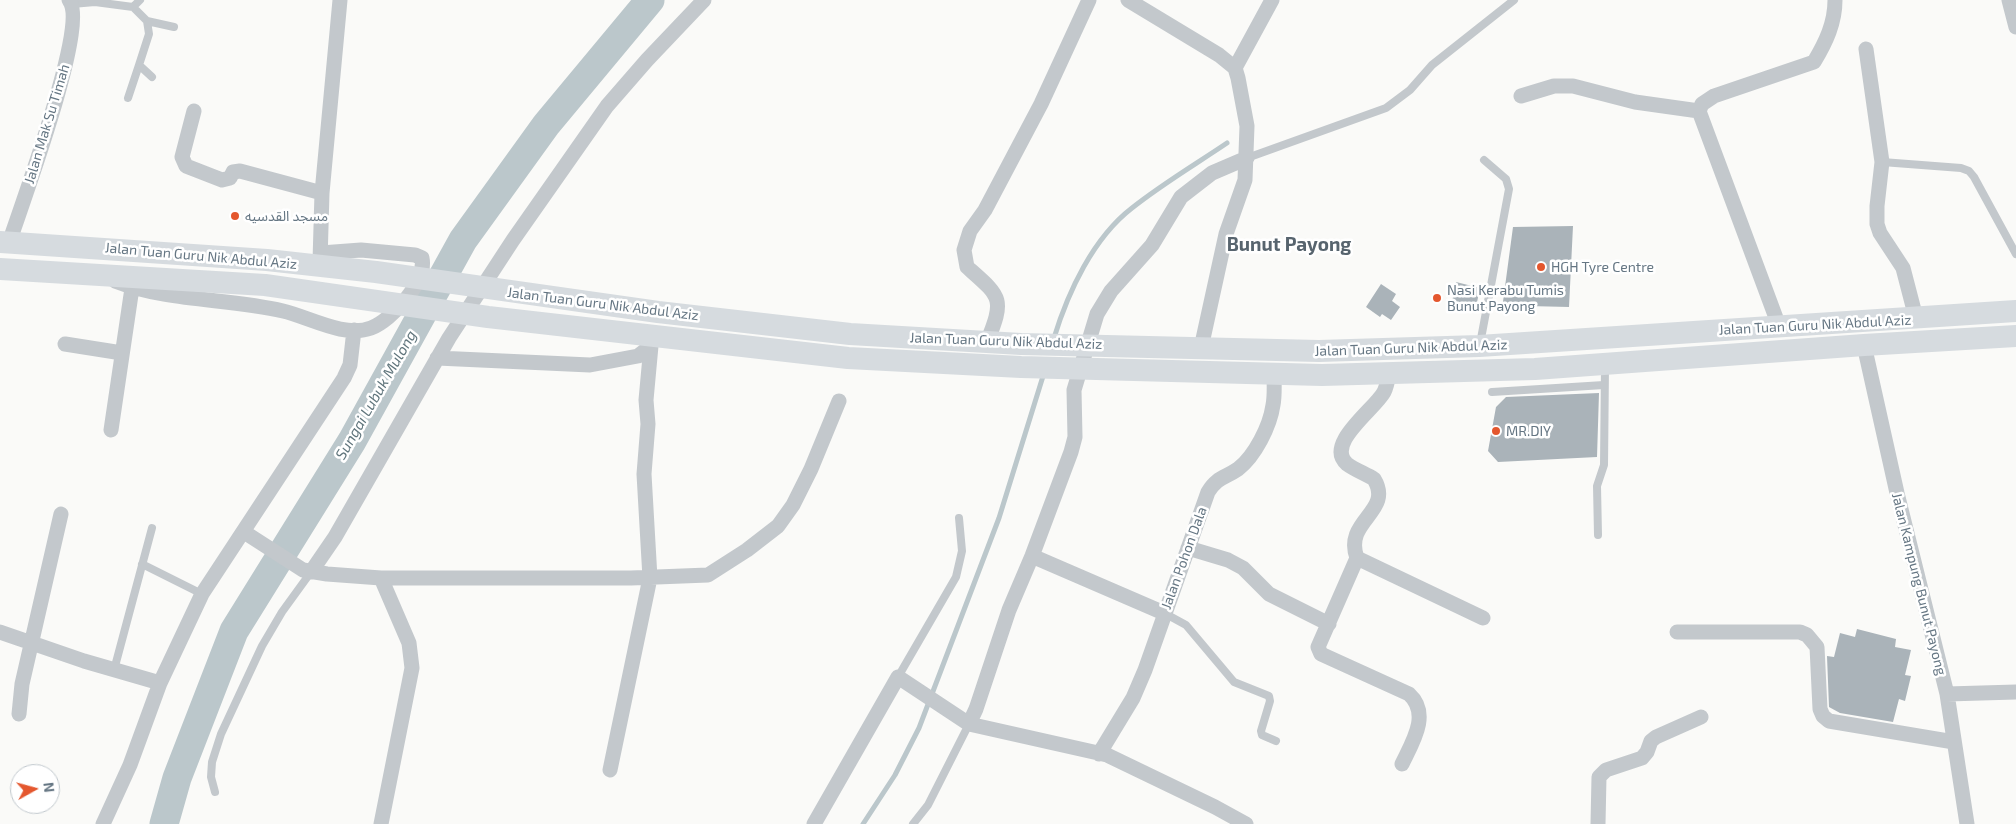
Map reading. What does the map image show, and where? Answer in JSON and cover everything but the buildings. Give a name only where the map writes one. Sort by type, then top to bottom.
[{"type":"main road","name":"Jalan Tuan Guru Nik Abdul Aziz","points":[[5,242],[192,254],[320,259],[376,272],[500,291],[850,334],[1020,344],[1319,351],[1479,346],[2016,311]]},
{"type":"main road","name":"Jalan Tuan Guru Nik Abdul Aziz","points":[[0,269],[256,284],[651,341],[848,358],[1021,367],[1322,375],[1535,369],[1574,364],[2016,336]]},
{"type":"main road","points":[[1547,343],[1549,352],[1555,359],[1574,364]]},
{"type":"street","points":[[99,274],[132,288],[165,296],[282,311],[354,330],[371,328],[398,310],[412,290],[423,265],[422,258],[415,255],[361,250],[320,259],[322,193],[340,0]]},
{"type":"street","points":[[307,571],[335,537],[437,358],[513,240],[607,106],[647,60],[704,0]]},
{"type":"street","points":[[987,342],[998,315],[998,299],[992,289],[966,267],[964,250],[970,231],[985,210],[1041,104],[1089,0]]},
{"type":"street","points":[[1128,0],[1199,42],[1234,68],[1248,126],[1245,180],[1226,234],[1201,348]]},
{"type":"street","points":[[1234,68],[1272,0]]},
{"type":"street","points":[[1779,326],[1699,111],[1702,104],[1714,96],[1814,62],[1828,38],[1836,0]]},
{"type":"street","points":[[2010,0],[2016,27]]},
{"type":"street","name":"Jalan Mak Su Timah","points":[[5,242],[63,79],[74,24],[71,2]]},
{"type":"street","points":[[1866,49],[1882,162],[1877,206],[1878,224],[1880,233],[1903,268],[1916,318]]},
{"type":"street","points":[[1521,96],[1554,86],[1573,86],[1635,102],[1699,111]]},
{"type":"street","points":[[194,112],[182,157],[186,166],[222,180],[230,178],[233,172],[240,170],[322,193]]},
{"type":"street","points":[[969,724],[976,709],[1009,610],[1032,556],[1075,437],[1074,390],[1097,314],[1111,291],[1152,244],[1181,197],[1212,173],[1247,158]]},
{"type":"street","points":[[111,430],[132,288]]},
{"type":"street","points":[[103,824],[130,765],[160,683],[202,594],[250,536],[344,378],[350,365],[354,330]]},
{"type":"street","points":[[437,358],[590,365],[638,356],[651,341]]},
{"type":"street","points":[[610,770],[650,578],[644,474],[648,424],[646,400],[651,341]]},
{"type":"street","points":[[66,344],[122,353]]},
{"type":"street","name":"Jalan Kampung Bunut Payong","points":[[1864,345],[1897,493],[1946,694],[1966,824]]},
{"type":"street","points":[[1389,373],[1383,394],[1346,437],[1341,447],[1343,458],[1348,464],[1374,479],[1379,490],[1377,505],[1355,534],[1353,543],[1357,558],[1329,624],[1319,642],[1321,654],[1408,694],[1415,700],[1419,709],[1417,733],[1402,764]]},
{"type":"street","name":"Jalan Pohon Dala","points":[[1099,754],[1133,698],[1145,670],[1208,492],[1214,481],[1241,466],[1253,452],[1267,425],[1273,405],[1274,374]]},
{"type":"street","points":[[250,536],[307,571],[380,578],[650,578],[708,575],[747,550],[778,526],[792,505],[811,469],[839,401]]},
{"type":"street","points":[[19,714],[22,684],[61,514]]},
{"type":"street","points":[[1188,548],[1228,560],[1243,568],[1269,594],[1329,624]]},
{"type":"street","points":[[1032,556],[1164,613]]},
{"type":"street","points":[[1357,558],[1483,618]]},
{"type":"street","points":[[380,578],[409,643],[412,668],[382,824]]},
{"type":"street","points":[[0,632],[32,644],[160,683]]},
{"type":"street","points":[[1678,632],[1800,632],[1807,635],[1816,647],[1820,709],[1823,716],[1829,721],[1954,742]]},
{"type":"street","points":[[814,824],[898,677],[969,724],[1107,755],[1246,824]]},
{"type":"street","points":[[1946,694],[2016,692]]},
{"type":"street","points":[[1598,824],[1600,777],[1606,770],[1642,758],[1656,737],[1701,717]]},
{"type":"lane","points":[[140,0],[133,7],[147,21],[174,27]]},
{"type":"lane","points":[[1247,158],[1386,108],[1410,90],[1432,65],[1514,0]]},
{"type":"lane","name":"Jalan Mak Su Timah","points":[[71,2],[95,2],[133,7]]},
{"type":"lane","points":[[128,98],[149,34],[147,21]]},
{"type":"lane","points":[[139,65],[152,77]]},
{"type":"lane","points":[[1479,346],[1509,189],[1506,179],[1484,160]]},
{"type":"lane","points":[[1882,162],[1961,168],[1969,171],[2016,254]]},
{"type":"lane","points":[[1598,535],[1597,486],[1604,464],[1605,362]]},
{"type":"lane","points":[[1492,392],[1604,385]]},
{"type":"lane","points":[[898,677],[956,577],[962,551],[959,518]]},
{"type":"lane","points":[[114,670],[152,528]]},
{"type":"lane","points":[[142,564],[202,594]]},
{"type":"lane","points":[[215,792],[211,777],[212,762],[220,734],[262,646],[307,571]]},
{"type":"lane","points":[[1164,613],[1186,625],[1234,682],[1269,696],[1270,701],[1261,731],[1262,734],[1276,742]]},
{"type":"lane","points":[[913,824],[928,805],[969,724]]},
{"type":"waterway","name":"Sungai Lubuk Mulong","points":[[164,824],[177,778],[234,631],[352,441],[463,240],[546,125],[650,0]]},
{"type":"waterway","points":[[1054,338],[1067,302],[1084,267],[1094,250],[1118,220],[1167,182],[1227,143]]},
{"type":"waterway","points":[[863,824],[895,775],[919,728],[999,518],[1044,373]]},
{"type":"place","name":"مسجد القدسيه","points":[[235,216]]},
{"type":"place","name":"HGH Tyre Centre","points":[[1541,267]]},
{"type":"place","name":"Nasi Kerabu Tumis Bunut Payong","points":[[1437,298]]},
{"type":"place","name":"MR.DIY","points":[[1496,431]]},
{"type":"district","name":"Bunut Payong","points":[[1289,245]]}]
